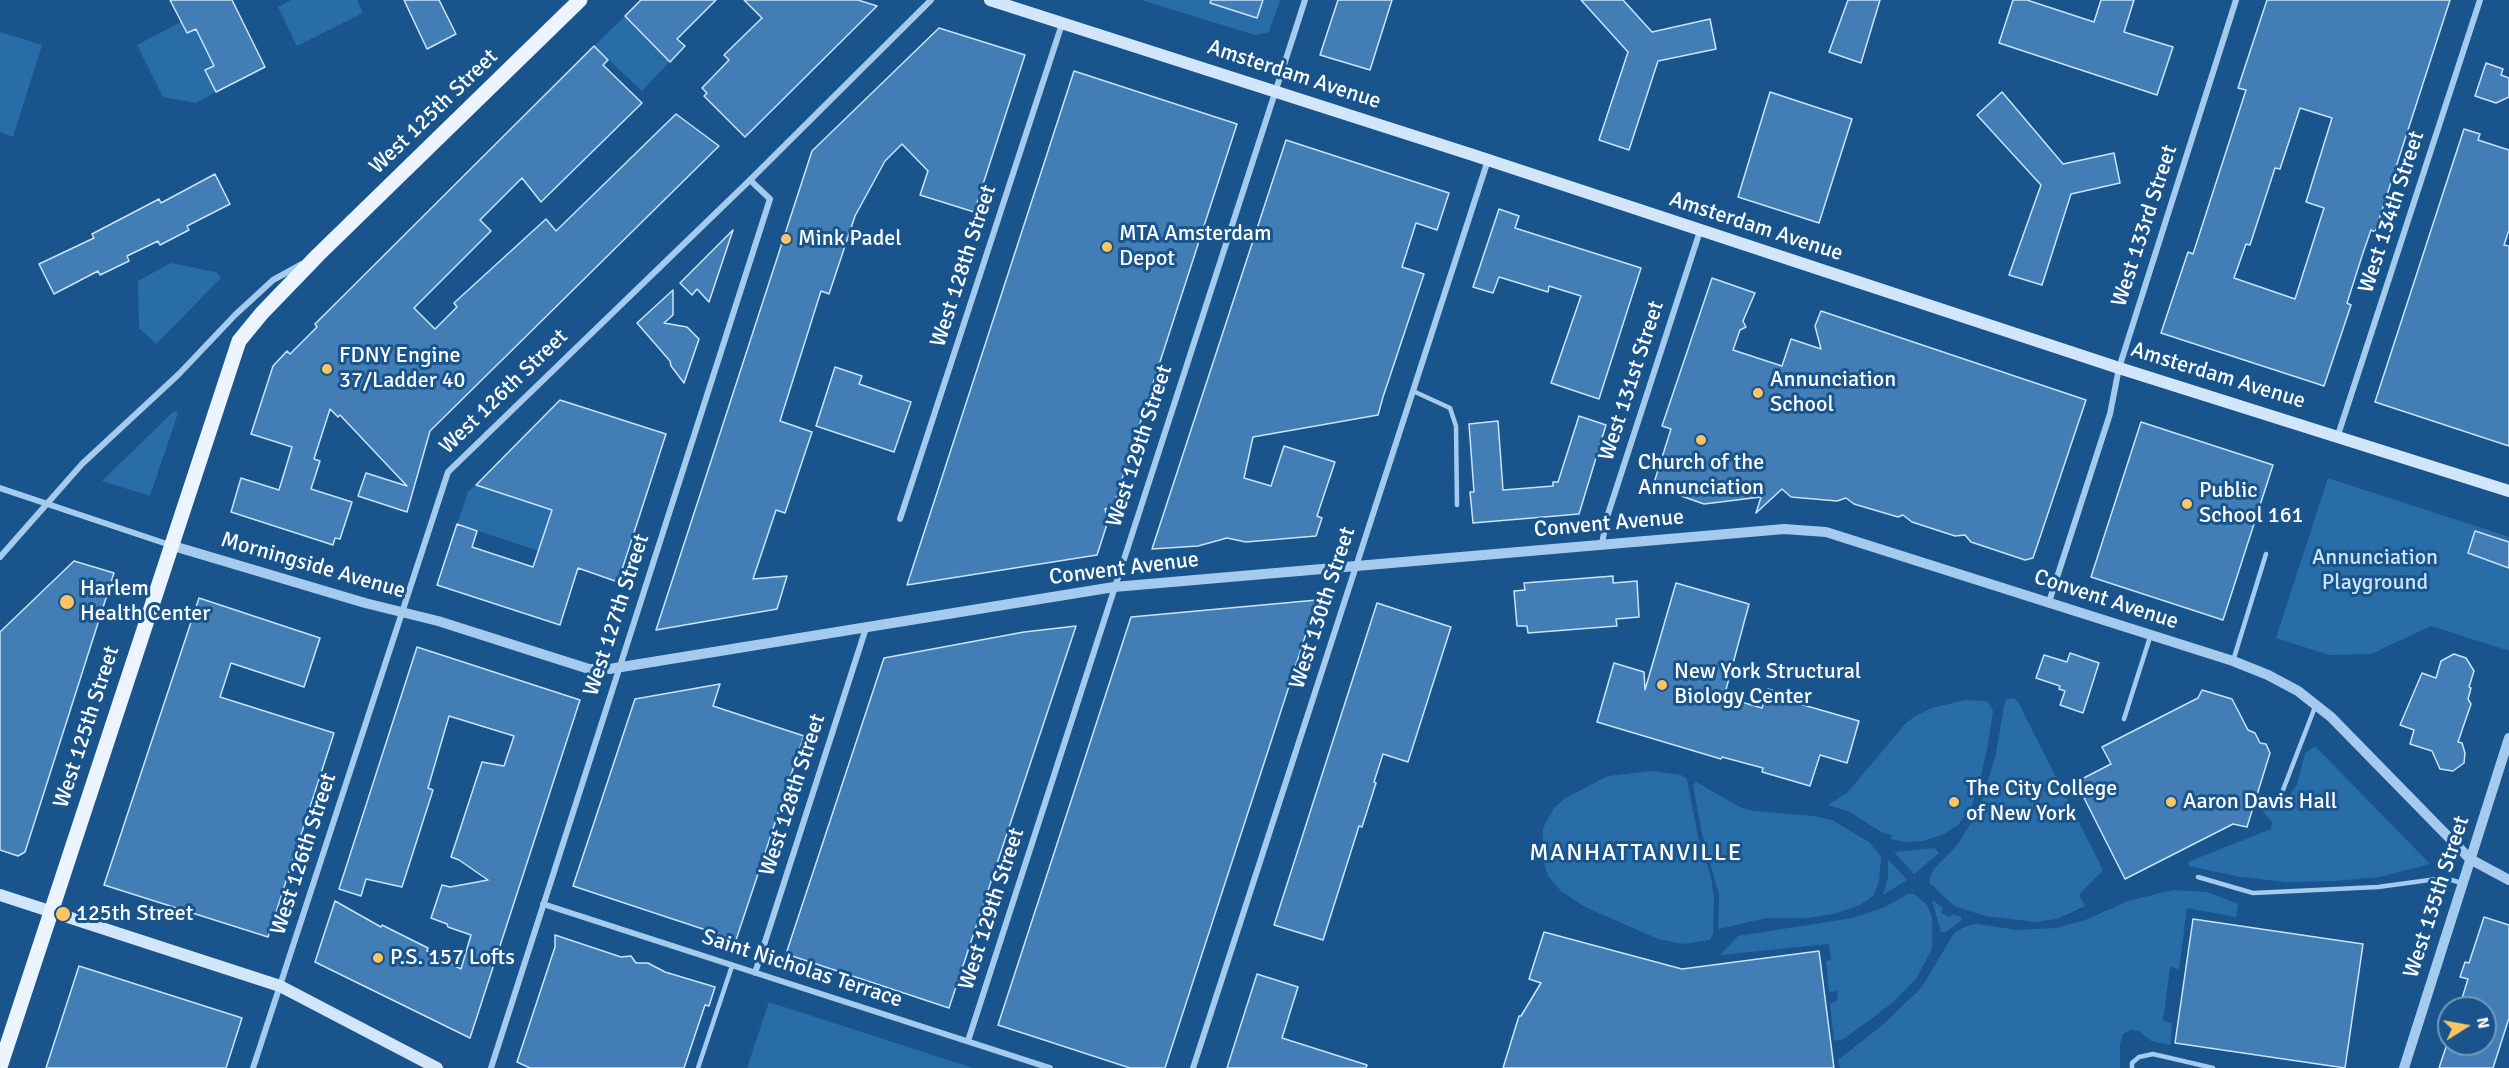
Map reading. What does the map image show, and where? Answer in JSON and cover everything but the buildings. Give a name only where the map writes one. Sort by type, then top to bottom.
[{"type":"main road","name":"West 125th Street","points":[[0,1067],[239,341],[262,313],[318,255],[580,0]]},
{"type":"main road","name":"Amsterdam Avenue","points":[[990,0],[1275,90],[2119,368],[2338,435],[2509,491]]},
{"type":"main road","points":[[0,895],[280,986],[437,1068]]},
{"type":"street","name":"West 126th Street","points":[[253,1068],[402,612],[452,467],[750,180],[931,0]]},
{"type":"street","name":"West 129th Street","points":[[968,1041],[1305,0]]},
{"type":"street","name":"West 133rd Street","points":[[2049,602],[2110,414],[2119,368],[2236,0]]},
{"type":"street","name":"West 134th Street","points":[[2338,435],[2480,0]]},
{"type":"street","name":"West 128th Street","points":[[900,519],[1062,24]]},
{"type":"street","name":"West 130th Street","points":[[1193,1068],[1488,160]]},
{"type":"street","name":"West 127th Street","points":[[490,1068],[770,199],[750,180]]},
{"type":"street","name":"West 131st Street","points":[[1602,543],[1608,514],[1700,231]]},
{"type":"street","name":"West 125th Street","points":[[0,557],[82,465],[179,374],[235,315],[273,279],[318,255]]},
{"type":"street","name":"Morningside Avenue","points":[[0,488],[170,545],[438,621],[589,669],[618,668]]},
{"type":"street","name":"Convent Avenue","points":[[618,668],[1114,587],[1602,543],[1784,529],[1826,532],[2151,634],[2268,675],[2316,704],[2470,859],[2489,872],[2509,880]]},
{"type":"street","name":"West 128th Street","points":[[755,973],[866,627]]},
{"type":"street","name":"West 135th Street","points":[[2404,1068],[2509,738]]},
{"type":"street","name":"Saint Nicholas Terrace","points":[[543,904],[1050,1068]]},
{"type":"lane","points":[[1413,391],[1450,408],[1456,426],[1457,505]]},
{"type":"lane","points":[[2233,661],[2266,554]]},
{"type":"lane","points":[[2124,718],[2151,634]]},
{"type":"lane","points":[[2283,790],[2316,704]]},
{"type":"lane","points":[[2198,877],[2253,893],[2378,886],[2444,878],[2462,883]]},
{"type":"lane","points":[[698,1068],[732,966]]},
{"type":"lane","points":[[2132,1068],[2132,1063],[2139,1057],[2153,1054],[2213,1068]]},
{"type":"green space","points":[[291,0],[357,0],[363,13],[297,46],[278,7]]},
{"type":"green space","points":[[1141,0],[1280,0],[1269,32],[1255,35]]},
{"type":"green space","points":[[625,16],[670,61],[642,91],[594,46]]},
{"type":"green space","points":[[181,22],[187,33],[196,29],[214,66],[205,70],[216,92],[196,103],[163,97],[137,45]]},
{"type":"green space","points":[[0,32],[42,45],[13,137],[0,132]]},
{"type":"green space","points":[[171,263],[216,272],[221,278],[156,344],[139,328],[138,281]]},
{"type":"green space","points":[[174,411],[178,413],[150,496],[102,481]]},
{"type":"green space","name":"Annunciation Playground","points":[[2328,478],[2509,537],[2509,651],[2431,626],[2371,654],[2329,655],[2276,638]]},
{"type":"green space","points":[[475,485],[552,510],[539,551],[457,524],[468,492]]},
{"type":"green space","points":[[2014,698],[2103,870],[2079,895],[2085,906],[2057,919],[2035,922],[1985,916],[1954,906],[1929,882],[1933,870],[1958,844],[1979,810],[1996,754],[2004,706],[2006,700]]},
{"type":"green space","points":[[1965,700],[1987,701],[1993,711],[1978,788],[1971,807],[1958,825],[1944,834],[1924,841],[1904,842],[1891,839],[1892,835],[1881,832],[1850,812],[1828,805],[1848,792],[1905,724],[1915,716],[1932,708]]},
{"type":"green space","points":[[2315,746],[2430,864],[2380,877],[2286,882],[2240,877],[2189,866],[2188,862],[2271,829],[2272,822],[2258,806],[2260,800],[2273,803],[2290,794],[2297,785],[2305,753]]},
{"type":"green space","points":[[1651,771],[1681,775],[1687,779],[1698,837],[1711,877],[1714,897],[1713,935],[1710,940],[1683,944],[1658,939],[1585,907],[1561,891],[1548,876],[1543,860],[1543,828],[1554,808],[1565,798],[1608,776]]},
{"type":"green space","points":[[1696,782],[1742,808],[1832,820],[1869,842],[1881,857],[1879,881],[1873,896],[1860,905],[1834,914],[1808,918],[1767,918],[1718,929],[1719,895],[1702,834],[1693,785]]},
{"type":"green space","points":[[1935,848],[1939,853],[1914,874],[1894,852]]},
{"type":"green space","points":[[1888,859],[1907,880],[1883,895],[1888,878]]},
{"type":"green space","points":[[2173,890],[2207,892],[2238,904],[2236,917],[2187,908],[2179,969],[2170,967],[2163,1021],[2172,1023],[2171,1045],[2151,1041],[2139,1031],[2131,1030],[2123,1034],[2120,1044],[2120,1068],[1840,1068],[1838,1060],[1885,1023],[1922,987],[1954,933],[1966,926],[1978,924],[2017,930],[2056,928],[2088,919],[2128,901]]},
{"type":"green space","points":[[1908,894],[1914,894],[1927,905],[1932,917],[1932,949],[1916,979],[1891,1004],[1844,1039],[1834,1041],[1830,1004],[1838,1000],[1837,991],[1829,992],[1826,961],[1831,960],[1829,944],[1720,955],[1738,936],[1852,918],[1883,908]]},
{"type":"green space","points":[[1932,900],[1943,908],[1941,913],[1950,917],[1953,914],[1961,917],[1962,920],[1946,932],[1941,932]]},
{"type":"green space","points":[[769,1002],[973,1068],[747,1068]]},
{"type":"place","name":"Mink Padel","points":[[786,239]]},
{"type":"place","name":"MTA Amsterdam Depot","points":[[1107,247]]},
{"type":"place","name":"FDNY Engine 37/Ladder 40","points":[[327,369]]},
{"type":"place","name":"Annunciation School","points":[[1758,393]]},
{"type":"place","name":"Church of the Annunciation","points":[[1701,440]]},
{"type":"place","name":"Public School 161","points":[[2187,504]]},
{"type":"place","name":"Harlem Health Center","points":[[67,602]]},
{"type":"place","name":"New York Structural Biology Center","points":[[1662,685]]},
{"type":"place","name":"The City College of New York","points":[[1954,802]]},
{"type":"place","name":"Aaron Davis Hall","points":[[2171,802]]},
{"type":"place","name":"125th Street","points":[[63,914]]},
{"type":"place","name":"P.S. 157 Lofts","points":[[378,958]]},
{"type":"district","name":"MANHATTANVILLE","points":[[1636,854]]}]
